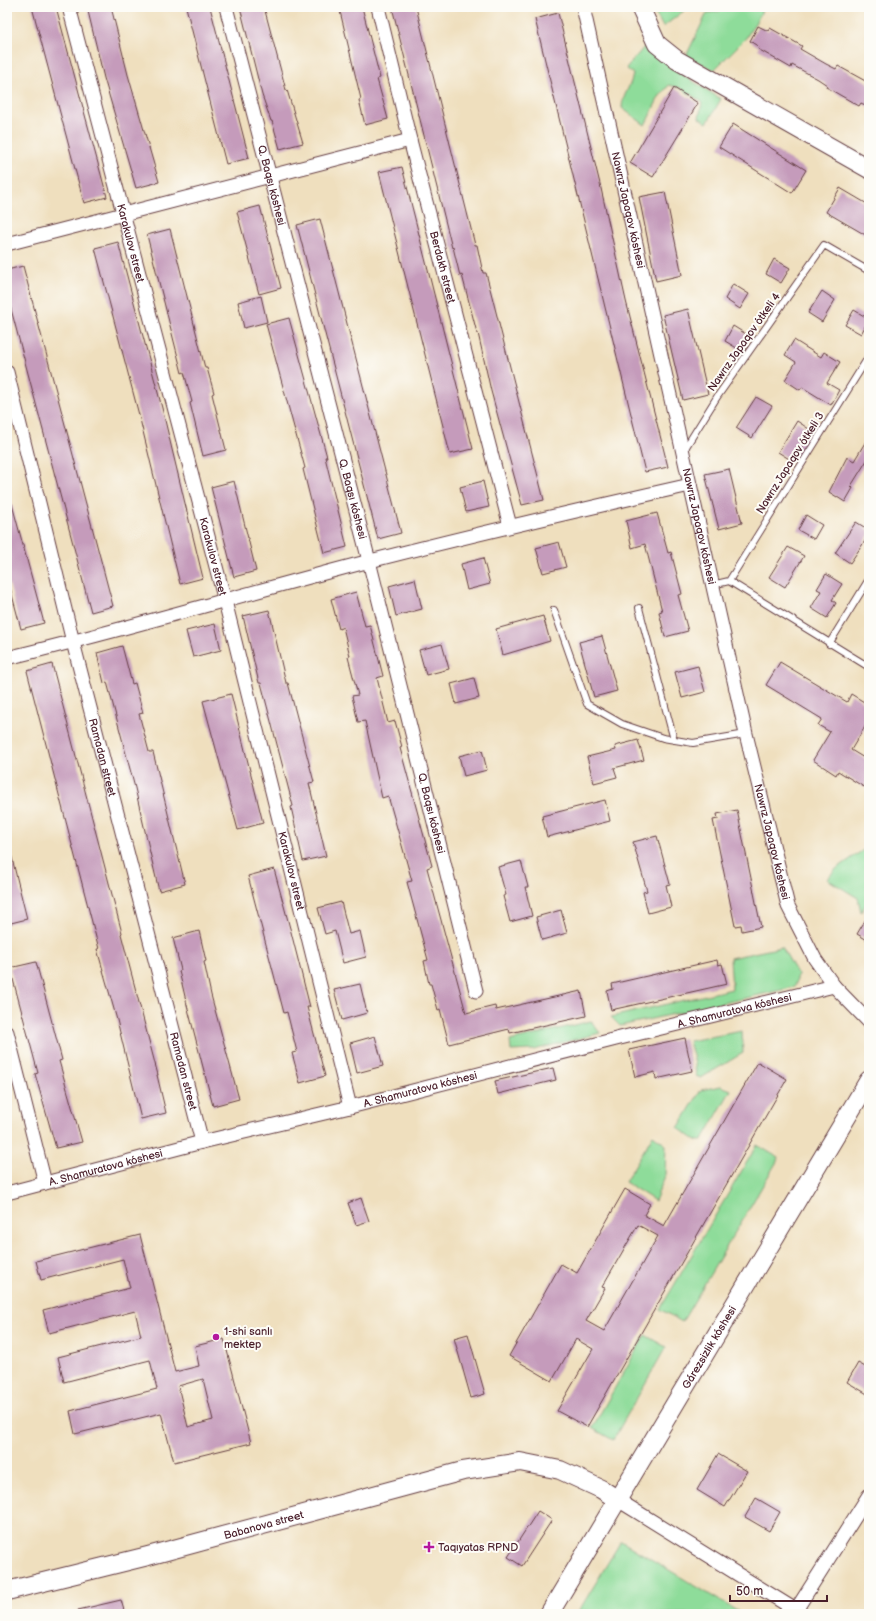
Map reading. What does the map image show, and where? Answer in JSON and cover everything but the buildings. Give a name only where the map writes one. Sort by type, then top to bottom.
[{"type":"street","name":"Karakulov street","points":[[70,7],[225,601],[350,1108]]},
{"type":"street","name":"Q. Baqsı kóshesi","points":[[226,7],[369,561],[476,991]]},
{"type":"street","name":"Berdakh street","points":[[378,7],[410,140],[510,526]]},
{"type":"street","name":"Nawrız Japaqov kóshesi","points":[[583,7],[712,585],[746,734],[788,906],[814,959],[834,986],[869,1022]]},
{"type":"street","points":[[640,7],[657,44],[677,60],[869,169]]},
{"type":"street","points":[[7,244],[410,140]]},
{"type":"street","name":"Ramadan street","points":[[7,372],[73,642],[202,1142]]},
{"type":"street","points":[[7,658],[73,642],[369,561],[510,526],[690,485]]},
{"type":"street","name":"A. Shamuratova kóshesi","points":[[7,1193],[202,1142],[350,1108],[608,1041],[834,986]]},
{"type":"street","points":[[7,1032],[46,1183]]},
{"type":"street","name":"Gárezsizlik kóshesi","points":[[549,1614],[869,1080]]},
{"type":"street","name":"Babanova street","points":[[7,1591],[148,1556],[463,1471],[520,1462],[560,1470],[601,1489],[618,1500]]},
{"type":"street","points":[[618,1500],[799,1612],[869,1495]]},
{"type":"lane","name":"Nawrız Japaqov ótkeli 4","points":[[683,452],[716,397],[824,245],[869,271]]},
{"type":"lane","name":"Nawrız Japaqov ótkeli 3","points":[[729,581],[869,356]]},
{"type":"lane","points":[[829,644],[869,579]]},
{"type":"lane","points":[[712,585],[729,581],[829,644],[869,667]]},
{"type":"lane","points":[[639,608],[674,740]]},
{"type":"lane","points":[[554,610],[587,704],[622,724],[674,740],[693,743],[746,734]]},
{"type":"green space","points":[[652,7],[685,7],[685,10],[663,27]]},
{"type":"green space","points":[[723,7],[763,7],[760,15],[746,38],[714,70],[686,56],[707,13],[720,11]]},
{"type":"green space","points":[[645,46],[675,70],[721,99],[707,123],[699,118],[702,102],[680,88],[669,85],[659,97],[645,125],[622,108],[623,99],[633,74],[626,68]]},
{"type":"green space","points":[[869,846],[869,899],[861,912],[858,898],[827,879],[836,869]]},
{"type":"green space","points":[[782,947],[798,975],[795,987],[620,1026],[611,1017],[732,989],[730,958]]},
{"type":"green space","points":[[591,1021],[600,1033],[534,1050],[511,1051],[510,1041]]},
{"type":"green space","points":[[742,1031],[743,1053],[701,1078],[696,1076],[695,1063],[689,1041]]},
{"type":"green space","points":[[721,1086],[731,1090],[702,1141],[697,1141],[678,1128],[701,1090]]},
{"type":"green space","points":[[653,1135],[666,1145],[665,1176],[655,1201],[625,1182]]},
{"type":"green space","points":[[757,1145],[779,1158],[682,1322],[660,1309]]},
{"type":"green space","points":[[645,1335],[666,1347],[613,1440],[592,1428]]},
{"type":"green space","points":[[621,1541],[742,1614],[577,1614]]},
{"type":"place","name":"1-shi sanlı mektep","points":[[216,1337]]},
{"type":"place","name":"Taqıyatas RPND","points":[[429,1547]]}]
